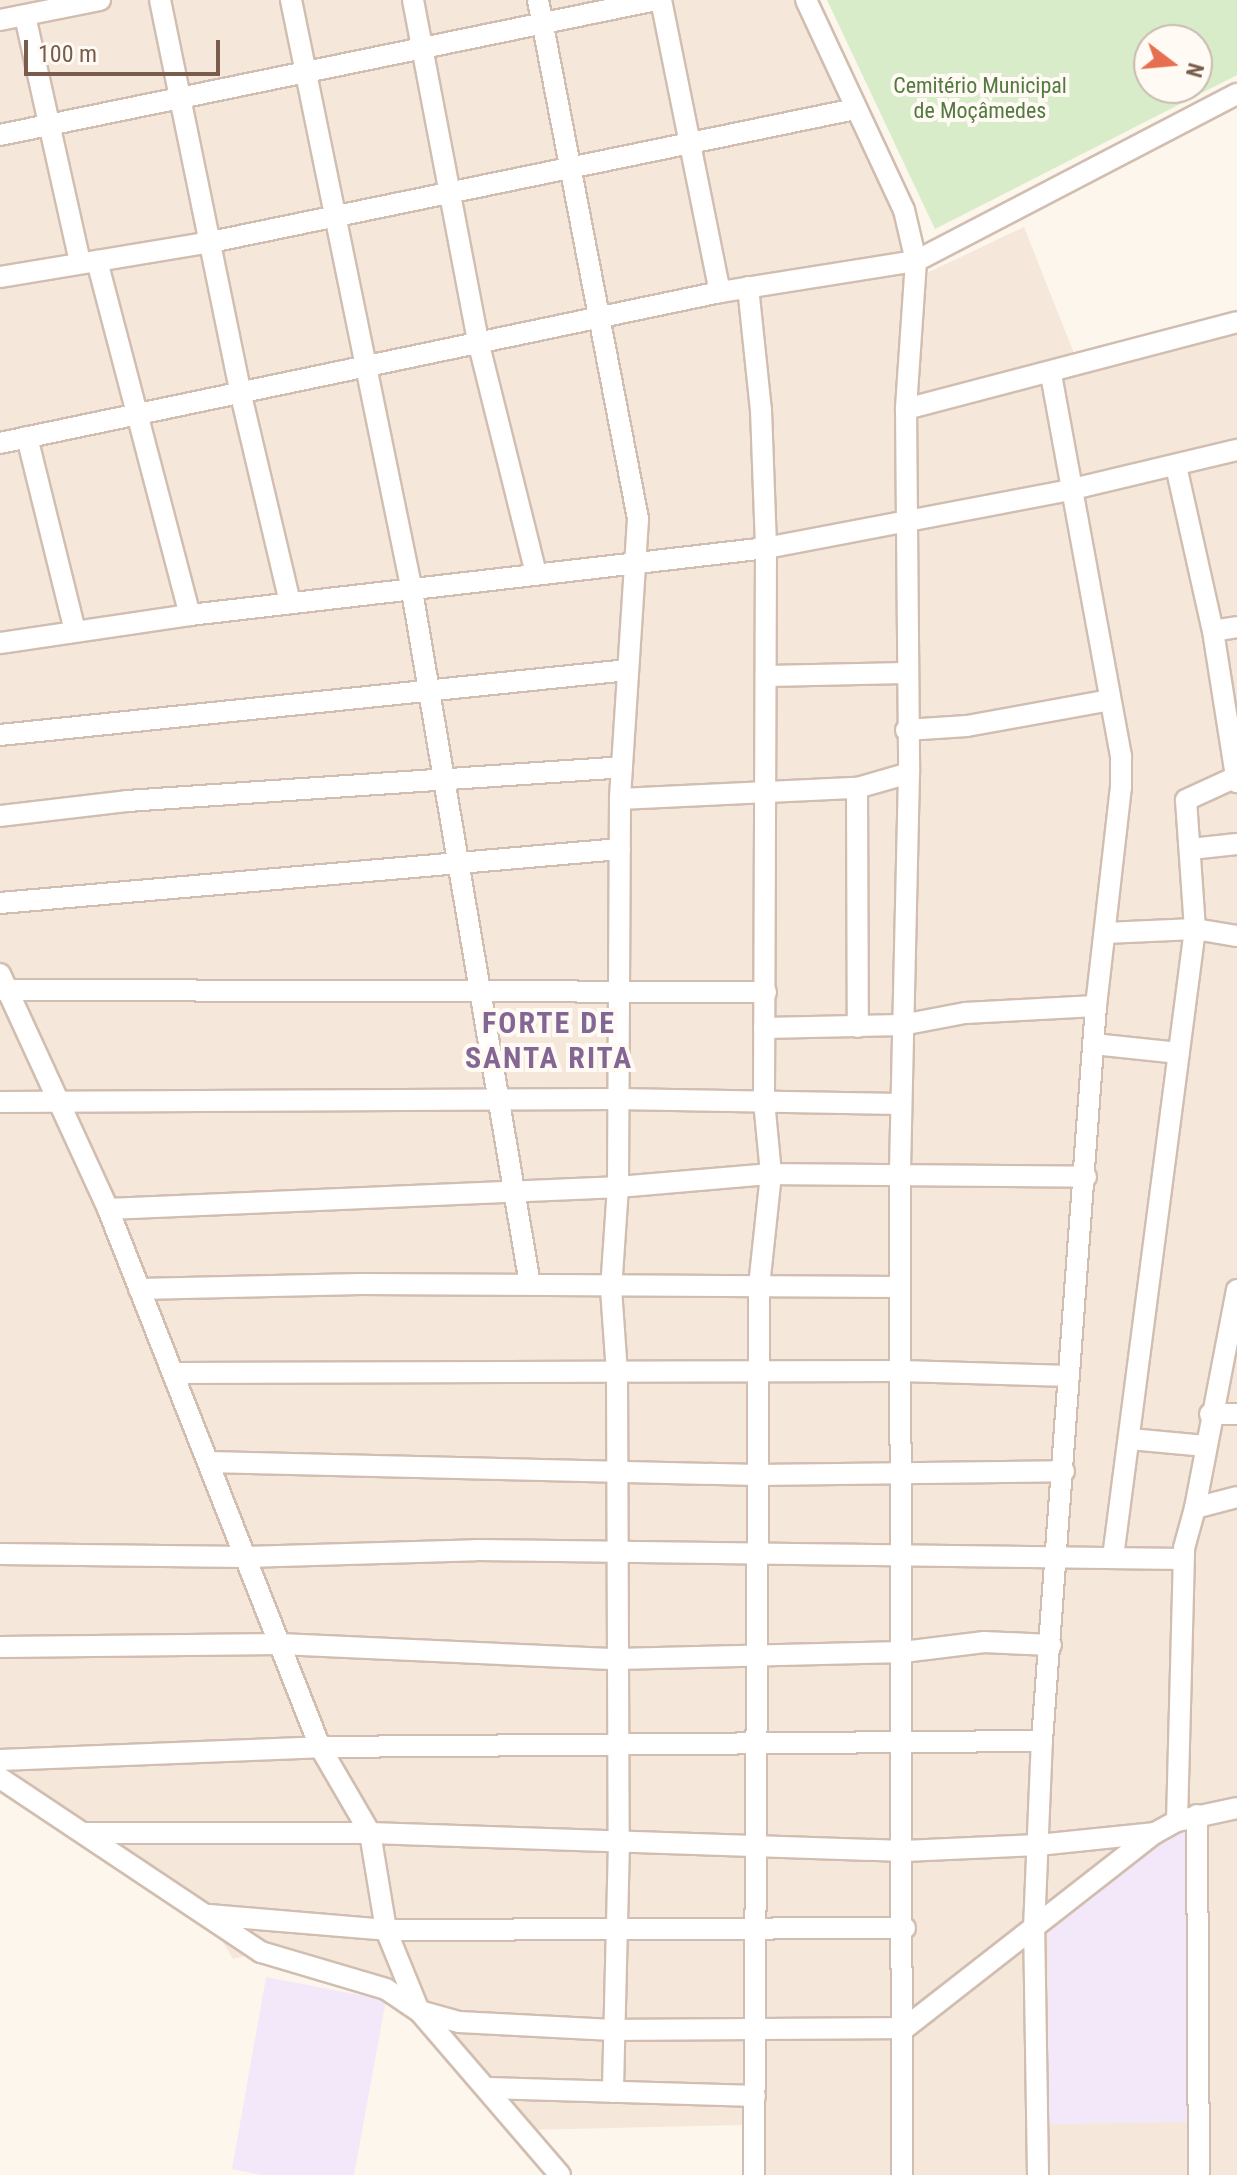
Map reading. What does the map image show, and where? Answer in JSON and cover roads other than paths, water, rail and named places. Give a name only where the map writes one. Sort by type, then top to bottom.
[{"type":"street","points":[[0,20],[100,0]]},
{"type":"street","points":[[160,0],[240,391],[290,603]]},
{"type":"street","points":[[291,0],[309,75],[430,687],[502,1101],[530,1284]]},
{"type":"street","points":[[413,0],[425,48],[479,345],[536,574]]},
{"type":"street","points":[[0,135],[309,75],[425,48],[540,10],[658,0],[720,292]]},
{"type":"street","points":[[806,0],[904,210],[916,261],[906,409],[906,730],[909,773],[900,1177],[905,1928],[902,2175]]},
{"type":"street","points":[[540,10],[632,476],[638,561],[620,799],[616,1099],[618,1187],[611,1289],[617,1372],[616,1742],[619,1842],[613,2092]]},
{"type":"street","points":[[25,16],[48,125],[88,262],[138,414],[190,615]]},
{"type":"street","points":[[0,443],[240,391],[479,345],[720,292],[916,261],[1237,94]]},
{"type":"street","points":[[0,277],[211,242],[855,109]]},
{"type":"street","points":[[748,287],[761,410],[766,548],[764,1101],[771,1174],[759,1287],[754,2175]]},
{"type":"street","points":[[906,409],[1051,374],[1237,322]]},
{"type":"street","points":[[1038,2175],[1034,1929],[1042,1741],[1086,1177],[1096,1006],[1121,787],[1110,700],[1069,490],[1051,374]]},
{"type":"street","points":[[27,437],[75,631]]},
{"type":"street","points":[[0,643],[190,615],[766,548],[908,524],[1237,450]]},
{"type":"street","points":[[1113,1557],[1195,929],[1187,796],[1237,780],[1213,631],[1176,466]]},
{"type":"street","points":[[1213,631],[1237,627]]},
{"type":"street","points":[[0,735],[430,687],[628,670]]},
{"type":"street","points":[[766,676],[907,673]]},
{"type":"street","points":[[906,730],[967,726],[1110,700]]},
{"type":"street","points":[[0,816],[127,801],[622,767]]},
{"type":"street","points":[[620,799],[857,788],[909,773]]},
{"type":"street","points":[[857,788],[858,1027]]},
{"type":"street","points":[[1191,849],[1237,844]]},
{"type":"street","points":[[0,903],[620,849]]},
{"type":"street","points":[[1105,933],[1195,929],[1237,936]]},
{"type":"street","points":[[419,2011],[386,1930],[370,1833],[320,1747],[108,1209],[3,985],[766,992]]},
{"type":"street","points":[[764,1028],[902,1025],[965,1013],[1096,1006]]},
{"type":"street","points":[[1094,1044],[1179,1053]]},
{"type":"street","points":[[0,1102],[616,1099],[901,1104]]},
{"type":"street","points":[[108,1209],[618,1187],[771,1174],[1086,1177]]},
{"type":"street","points":[[139,1289],[530,1284],[611,1289],[900,1287]]},
{"type":"street","points":[[1177,1821],[1183,1559],[1237,1290]]},
{"type":"street","points":[[173,1373],[901,1371],[1069,1376]]},
{"type":"street","points":[[1210,1414],[1237,1414]]},
{"type":"street","points":[[1130,1439],[1206,1446]]},
{"type":"street","points":[[208,1462],[757,1475],[1064,1471]]},
{"type":"street","points":[[1195,1508],[1237,1497]]},
{"type":"street","points":[[0,1554],[245,1557],[476,1550],[1183,1559]]},
{"type":"street","points":[[0,1647],[280,1644],[616,1659],[758,1658],[903,1652],[984,1642],[1051,1645]]},
{"type":"street","points":[[0,1760],[320,1747],[616,1742],[1042,1741]]},
{"type":"street","points":[[0,1778],[261,1952],[386,1989],[419,2011],[489,2088],[560,2175]]},
{"type":"street","points":[[419,2011],[459,2022],[613,2030],[905,2028],[1155,1833],[1177,1821],[1237,1808]]},
{"type":"street","points":[[1197,1815],[1199,2175]]},
{"type":"street","points":[[85,1833],[370,1833],[904,1851],[1038,1845],[1155,1833]]},
{"type":"street","points":[[207,1915],[386,1930],[905,1928]]},
{"type":"street","points":[[489,2088],[755,2096]]},
{"type":"district","name":"FORTE DE SANTA RITA","points":[[549,1040]]},
{"type":"park label","name":"Cemitério Municipal de Moçâmedes","points":[[980,98]]}]
